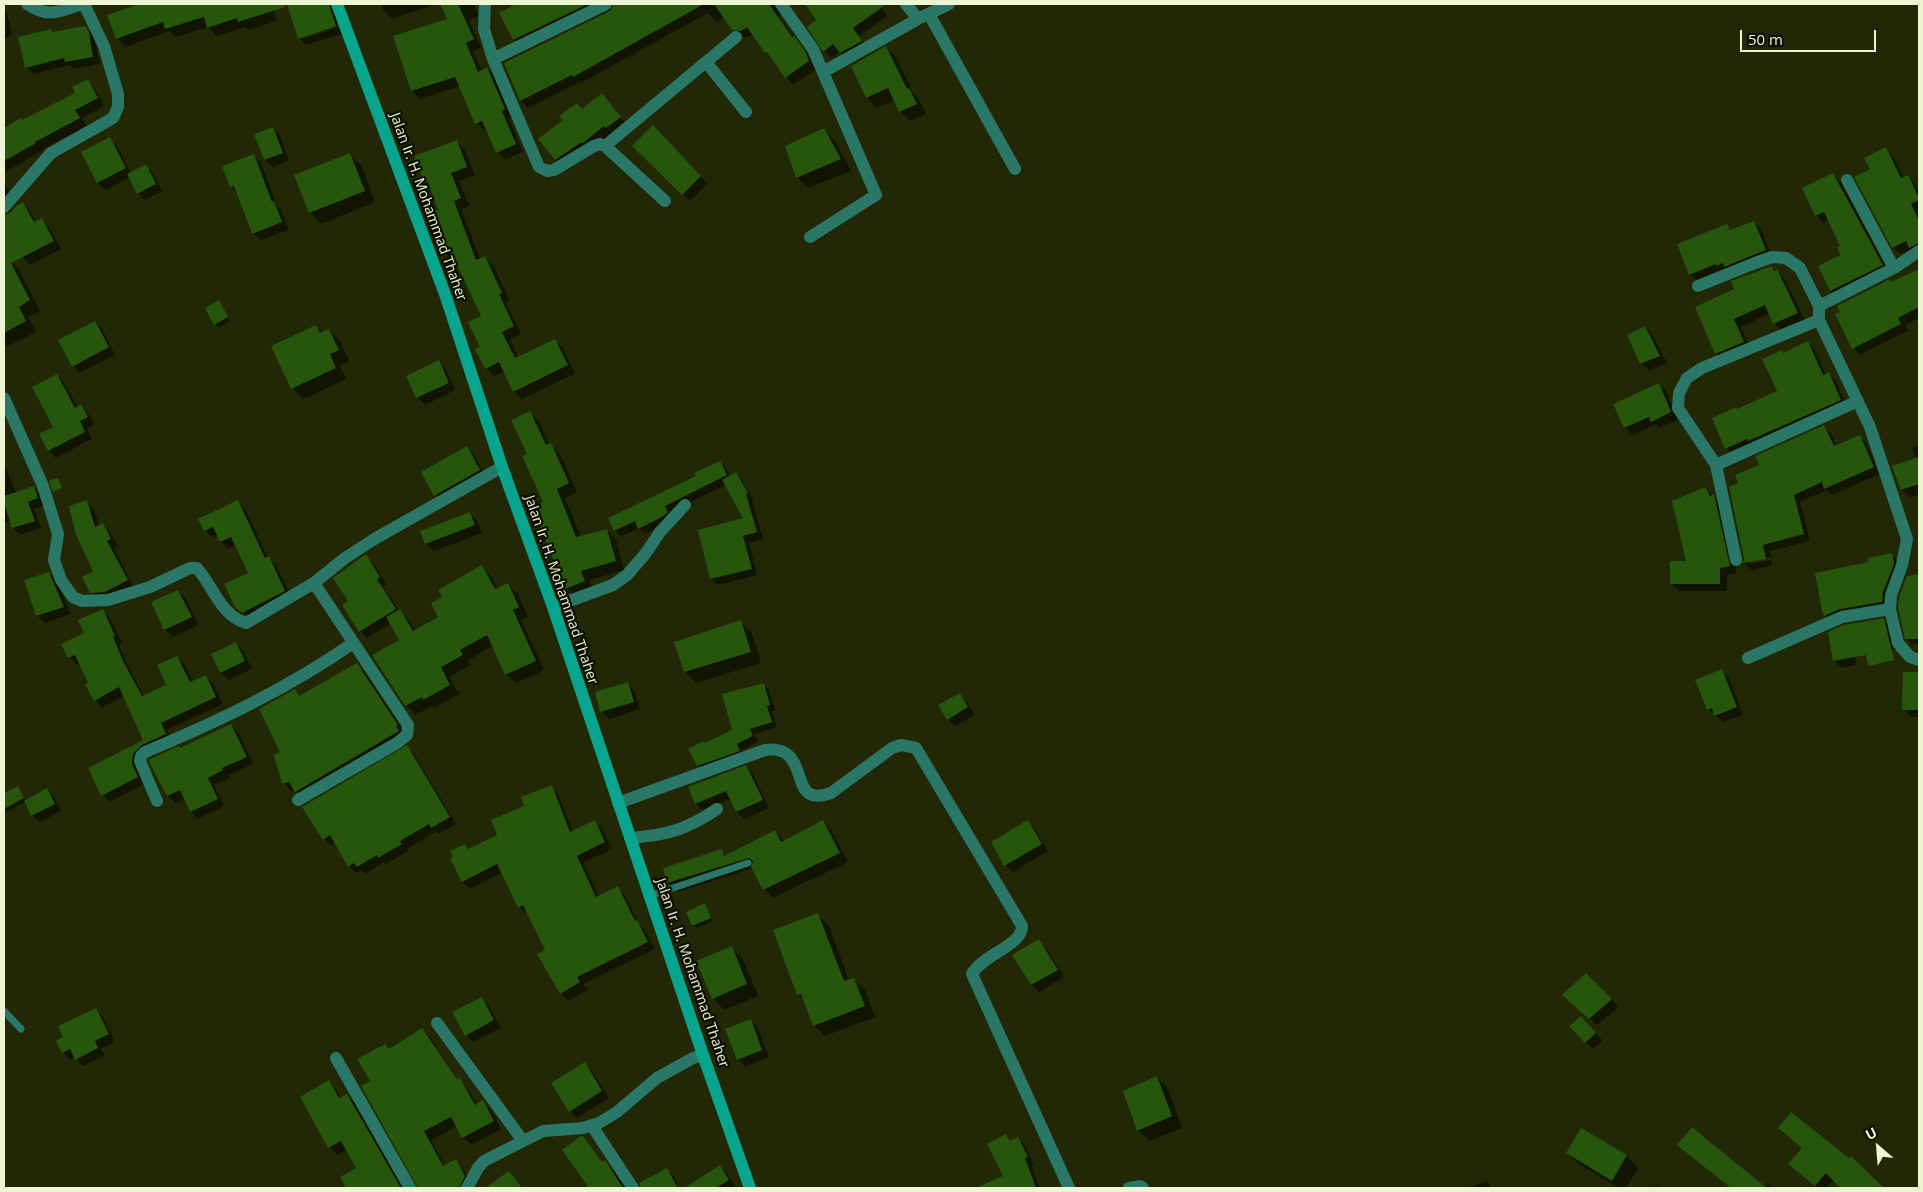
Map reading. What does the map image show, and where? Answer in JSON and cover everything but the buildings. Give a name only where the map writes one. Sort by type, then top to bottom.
[{"type":"main road","name":"Jalan Ir. H. Mohammad Thaher","points":[[337,4],[446,297],[502,467],[553,607],[750,1188]]},
{"type":"street","points":[[4,207],[51,153],[113,118],[118,107],[118,94],[104,46],[83,4],[49,14],[36,10],[27,4]]},
{"type":"street","points":[[485,4],[484,29],[493,59],[539,167],[548,171],[554,170],[600,144],[605,146],[665,202]]},
{"type":"street","points":[[493,59],[606,4]]},
{"type":"street","points":[[781,4],[813,49],[876,195],[810,237]]},
{"type":"street","points":[[906,4],[923,16],[1015,169]]},
{"type":"street","points":[[824,72],[923,16],[949,4]]},
{"type":"street","points":[[605,146],[736,37]]},
{"type":"street","points":[[706,62],[746,112]]},
{"type":"street","points":[[1847,180],[1894,268]]},
{"type":"street","points":[[1819,306],[1894,268],[1919,251]]},
{"type":"street","points":[[1698,286],[1772,257],[1786,258],[1800,268],[1819,306],[1819,320],[1879,449],[1907,539],[1902,565],[1891,595],[1890,609],[1898,643],[1910,657],[1919,660]]},
{"type":"street","points":[[1736,560],[1716,465],[1678,408],[1679,392],[1687,378],[1702,368],[1819,320]]},
{"type":"street","points":[[4,398],[43,486],[58,534],[54,560],[61,580],[73,597],[82,601],[108,600],[150,587],[190,568],[197,568],[225,610],[237,620],[246,623],[314,583],[345,558],[376,538],[502,467]]},
{"type":"street","points":[[1716,465],[1858,401]]},
{"type":"street","points":[[553,607],[613,585],[627,575],[646,553],[660,532],[685,505]]},
{"type":"street","points":[[298,800],[397,743],[407,735],[408,726],[314,583]]},
{"type":"street","points":[[1748,658],[1842,617],[1890,609]]},
{"type":"street","points":[[157,801],[140,760],[145,752],[210,725],[337,655],[353,643]]},
{"type":"street","points":[[618,803],[765,750],[776,749],[784,751],[791,757],[806,791],[811,796],[821,796],[831,793],[892,748],[901,745],[916,748],[1022,926],[1019,938],[984,960],[975,968],[972,974],[1069,1188]]},
{"type":"street","points":[[630,838],[662,835],[681,829],[700,821],[717,809]]},
{"type":"street","points":[[437,1023],[523,1141]]},
{"type":"street","points":[[467,1188],[484,1161],[544,1131],[592,1126],[617,1112],[658,1078],[703,1054]]},
{"type":"street","points":[[336,1058],[410,1188]]},
{"type":"street","points":[[592,1126],[633,1188]]},
{"type":"street","points":[[1129,1188],[1140,1186],[1143,1188]]},
{"type":"lane","points":[[650,896],[748,864]]},
{"type":"lane","points":[[4,1011],[21,1029]]}]
